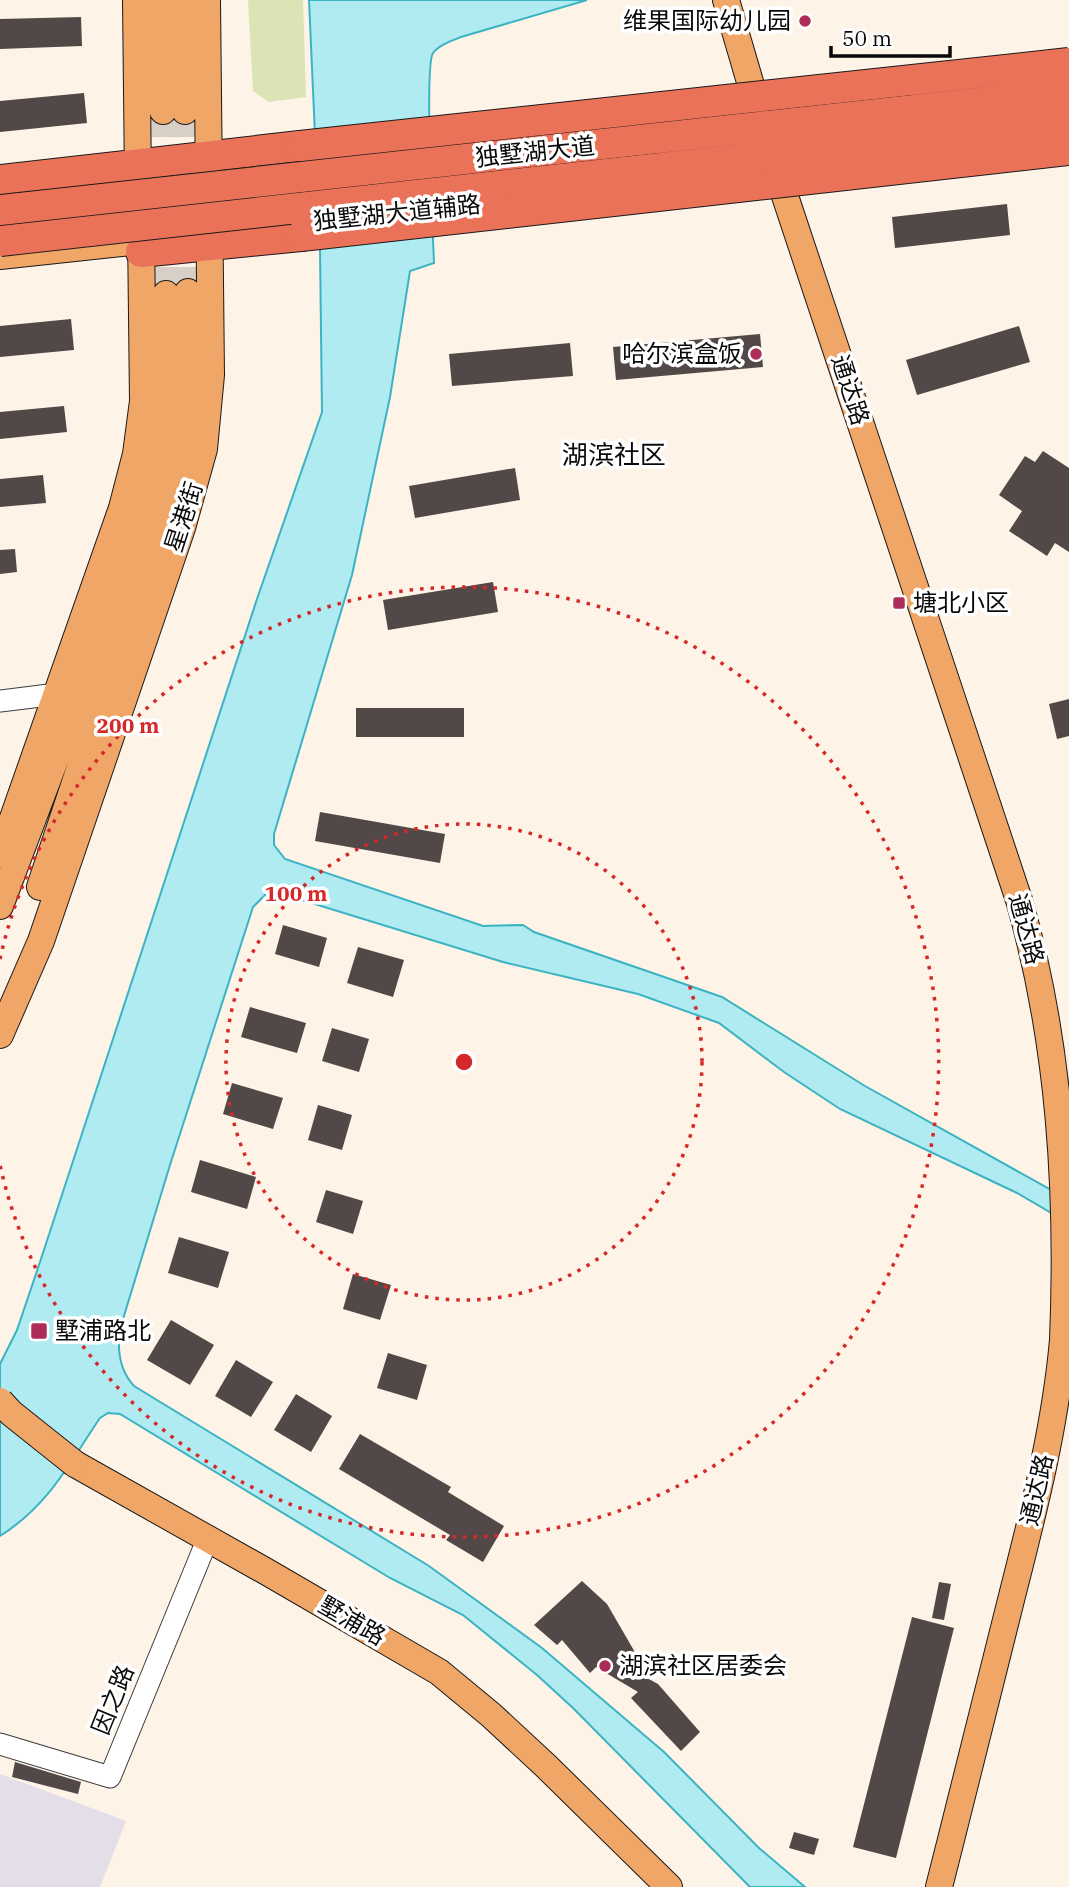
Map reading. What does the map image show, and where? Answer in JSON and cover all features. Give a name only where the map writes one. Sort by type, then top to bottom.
[{"type":"highway","points":[[0,180],[138,172],[1069,63]]},
{"type":"highway","name":"独墅湖大道","points":[[0,210],[1069,93]]},
{"type":"highway","name":"独墅湖大道","points":[[0,241],[1069,123]]},
{"type":"highway","points":[[141,246],[1069,150]]},
{"type":"main road","points":[[0,855],[122,508],[139,438],[144,373],[136,0]]},
{"type":"main road","points":[[161,0],[174,111],[184,0]]},
{"type":"main road","name":"星港街","points":[[0,1035],[41,941],[197,480],[204,449],[210,399],[211,239],[207,0]]},
{"type":"main road","name":"通达路","points":[[726,0],[767,109]]},
{"type":"main road","name":"通达路","points":[[743,0],[767,109],[785,171],[1022,910],[1049,1026],[1061,1115],[1068,1197],[1063,1341],[1046,1454],[939,1887]]},
{"type":"main road","points":[[299,152],[453,143],[767,109]]},
{"type":"main road","name":"通达路","points":[[785,171],[1029,875],[1056,976],[1069,1047]]},
{"type":"main road","name":"独墅湖大道辅路","points":[[305,229],[439,208],[785,171]]},
{"type":"main road","points":[[0,194],[138,172]]},
{"type":"main road","points":[[0,256],[141,246]]},
{"type":"main road","name":"星港街","points":[[0,906],[107,622],[154,475],[177,293],[187,398],[182,446],[174,482],[24,935],[10,1008]]},
{"type":"main road","name":"墅浦路","points":[[0,1401],[75,1465],[208,1538],[439,1672],[537,1757],[669,1887]]},
{"type":"main road","name":"通达路","points":[[956,1887],[1052,1504],[1069,1422]]},
{"type":"street","points":[[0,701],[57,695]]},
{"type":"street","name":"因之路","points":[[0,1744],[110,1777],[208,1538]]},
{"type":"shaded area","points":[[0,1774],[126,1821],[100,1887],[0,1887]]},
{"type":"green space","points":[[248,0],[303,0],[306,97],[269,102],[253,91]]},
{"type":"water","points":[[309,0],[587,0],[461,37],[442,45],[433,53],[430,65],[429,118],[434,263],[410,271],[390,397],[352,575],[274,834],[274,845],[285,859],[483,926],[523,925],[534,932],[722,997],[865,1086],[1069,1200],[1065,1221],[1017,1193],[840,1109],[784,1072],[719,1023],[638,994],[503,962],[279,893],[266,894],[253,907],[170,1165],[120,1329],[120,1359],[134,1386],[429,1566],[542,1648],[664,1752],[759,1848],[805,1887],[750,1887],[573,1708],[463,1615],[390,1578],[120,1414],[108,1413],[100,1418],[45,1497],[0,1536],[0,1364],[17,1330],[40,1262],[257,599],[322,412],[320,248]]},
{"type":"building","points":[[81,17],[82,46],[0,49],[0,19]]},
{"type":"building","points":[[84,93],[87,123],[0,132],[0,101]]},
{"type":"building","points":[[1007,204],[1010,235],[895,248],[892,217]]},
{"type":"building","points":[[71,319],[74,350],[0,357],[0,326]]},
{"type":"building","points":[[1019,326],[1030,362],[917,395],[906,360]]},
{"type":"building","points":[[760,334],[763,367],[616,380],[613,347]]},
{"type":"building","points":[[570,343],[573,376],[452,386],[449,354]]},
{"type":"building","points":[[64,406],[67,432],[0,439],[0,412]]},
{"type":"building","points":[[1043,451],[1069,468],[1069,552],[1055,543],[1047,556],[1009,531],[1022,511],[999,495],[1025,456],[1035,462]]},
{"type":"building","points":[[515,468],[520,500],[415,518],[409,486]]},
{"type":"building","points":[[43,475],[46,503],[0,507],[0,479]]},
{"type":"building","points":[[15,549],[17,572],[0,574],[0,550]]},
{"type":"building","points":[[493,582],[498,612],[388,630],[383,600]]},
{"type":"building","points":[[1069,699],[1069,736],[1057,739],[1049,704]]},
{"type":"building","points":[[356,708],[464,708],[464,737],[356,737]]},
{"type":"building","points":[[320,812],[445,834],[440,863],[315,841]]},
{"type":"building","points":[[283,925],[327,938],[319,967],[275,954]]},
{"type":"building","points":[[358,947],[404,960],[393,997],[347,983]]},
{"type":"building","points":[[250,1007],[306,1023],[297,1053],[241,1037]]},
{"type":"building","points":[[332,1028],[369,1039],[359,1072],[322,1061]]},
{"type":"building","points":[[232,1083],[283,1098],[273,1129],[223,1114]]},
{"type":"building","points":[[318,1105],[352,1115],[342,1150],[308,1140]]},
{"type":"building","points":[[200,1160],[256,1177],[247,1209],[191,1192]]},
{"type":"building","points":[[326,1190],[363,1201],[353,1234],[316,1222]]},
{"type":"building","points":[[179,1237],[229,1252],[218,1288],[168,1273]]},
{"type":"building","points":[[353,1274],[391,1285],[380,1320],[343,1309]]},
{"type":"building","points":[[171,1320],[214,1345],[190,1385],[147,1360]]},
{"type":"building","points":[[388,1353],[427,1365],[417,1400],[377,1388]]},
{"type":"building","points":[[236,1360],[273,1382],[251,1417],[215,1396]]},
{"type":"building","points":[[296,1394],[332,1416],[311,1452],[274,1430]]},
{"type":"building","points":[[360,1434],[451,1487],[448,1492],[504,1526],[483,1562],[446,1540],[450,1535],[339,1469]]},
{"type":"building","name":"湖滨社区居委会","points":[[582,1581],[607,1604],[636,1654],[625,1666],[658,1684],[700,1732],[681,1751],[631,1698],[638,1692],[596,1667],[590,1673],[562,1640],[557,1645],[534,1625]]},
{"type":"building","points":[[939,1582],[951,1584],[944,1620],[932,1618]]},
{"type":"building","points":[[912,1617],[954,1628],[896,1858],[853,1847]]},
{"type":"building","points":[[15,1762],[81,1782],[78,1794],[12,1777]]},
{"type":"building","points":[[794,1832],[819,1839],[814,1855],[789,1848]]},
{"type":"tunnel","points":[[163,111],[164,183]]},
{"type":"tunnel","points":[[185,111],[188,292]]},
{"type":"tunnel","points":[[165,228],[166,294]]},
{"type":"place","name":"维果国际幼儿园","points":[[805,21]]},
{"type":"place","name":"哈尔滨盒饭","points":[[756,354]]},
{"type":"place","name":"塘北小区","points":[[899,603]]},
{"type":"place","name":"墅浦路北","points":[[39,1331]]},
{"type":"place","name":"湖滨社区居委会","points":[[605,1666]]},
{"type":"district","name":"湖滨社区","points":[[614,455]]}]
